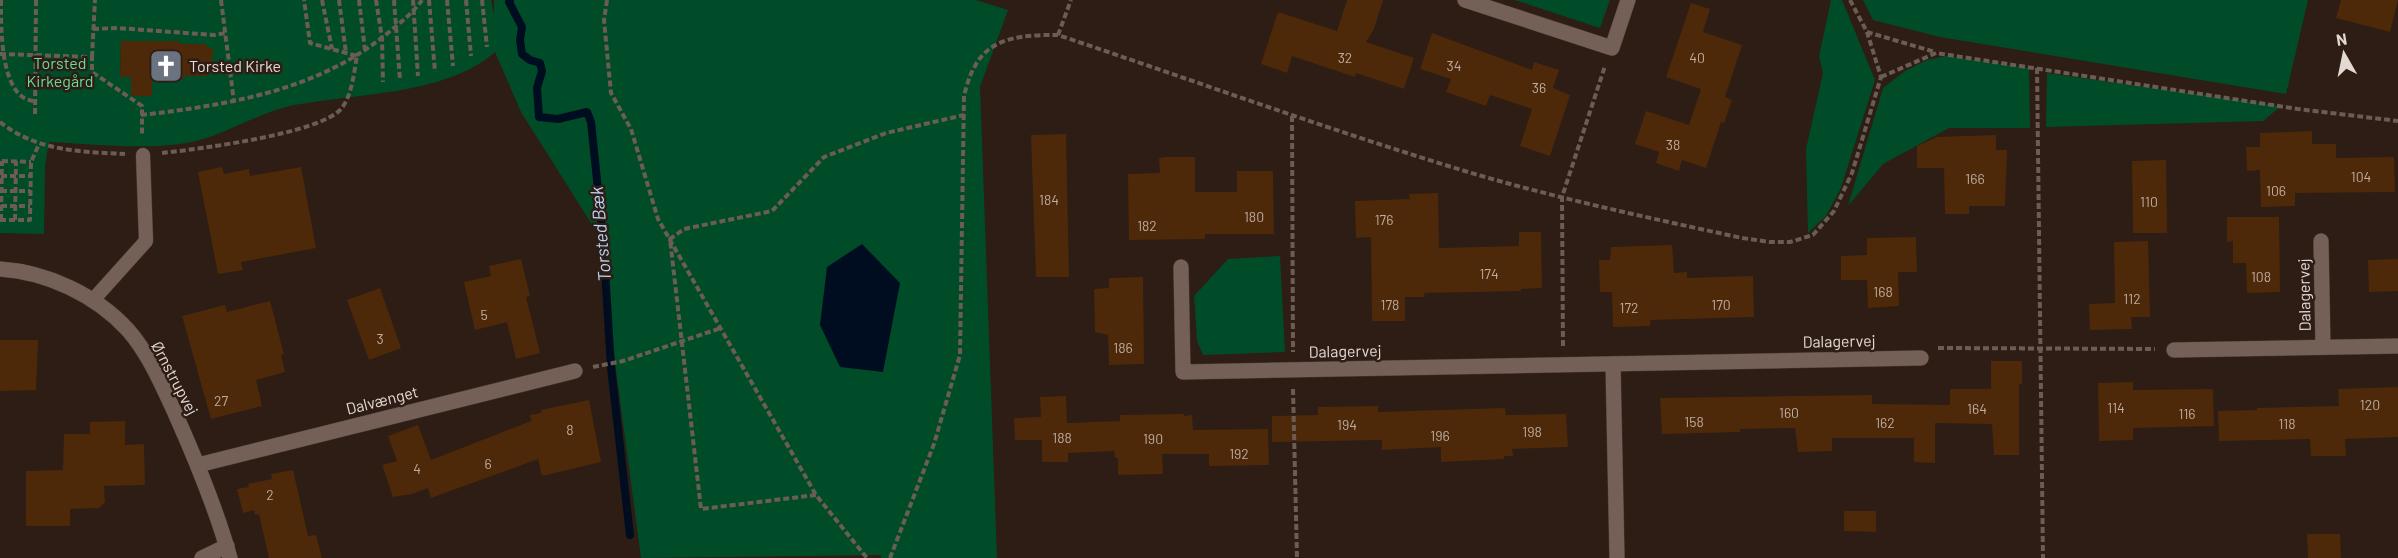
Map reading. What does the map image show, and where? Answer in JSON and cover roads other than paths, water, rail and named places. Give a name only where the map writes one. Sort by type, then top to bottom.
[{"type":"street","points":[[1465,0],[1612,48],[1628,0]]},
{"type":"street","name":"Dalagervej","points":[[2321,241],[2323,347]]},
{"type":"street","name":"Dalagervej","points":[[1181,267],[1183,372],[1921,358]]},
{"type":"street","name":"Ørnstrupvej","points":[[0,268],[18,270],[55,281],[93,300],[129,331],[155,371],[198,465],[228,552],[202,558]]},
{"type":"street","name":"Dalagervej","points":[[2174,350],[2398,346]]},
{"type":"street","points":[[1613,364],[1617,558]]},
{"type":"street","name":"Dalvænget","points":[[198,465],[575,371]]},
{"type":"lane","points":[[93,300],[146,241],[143,155]]},
{"type":"water","points":[[862,244],[900,283],[883,372],[840,367],[820,325],[827,267]]},
{"type":"waterway","name":"Torsted Bæk","points":[[510,0],[522,27],[520,40],[522,54],[540,63],[542,71],[537,88],[539,117],[558,119],[587,112],[591,122],[603,238],[611,367],[630,535]]},
{"type":"place","name":"Torsted Kirke","points":[[166,66]]},
{"type":"park label","name":"Torsted Kirkegård","points":[[60,72]]}]
